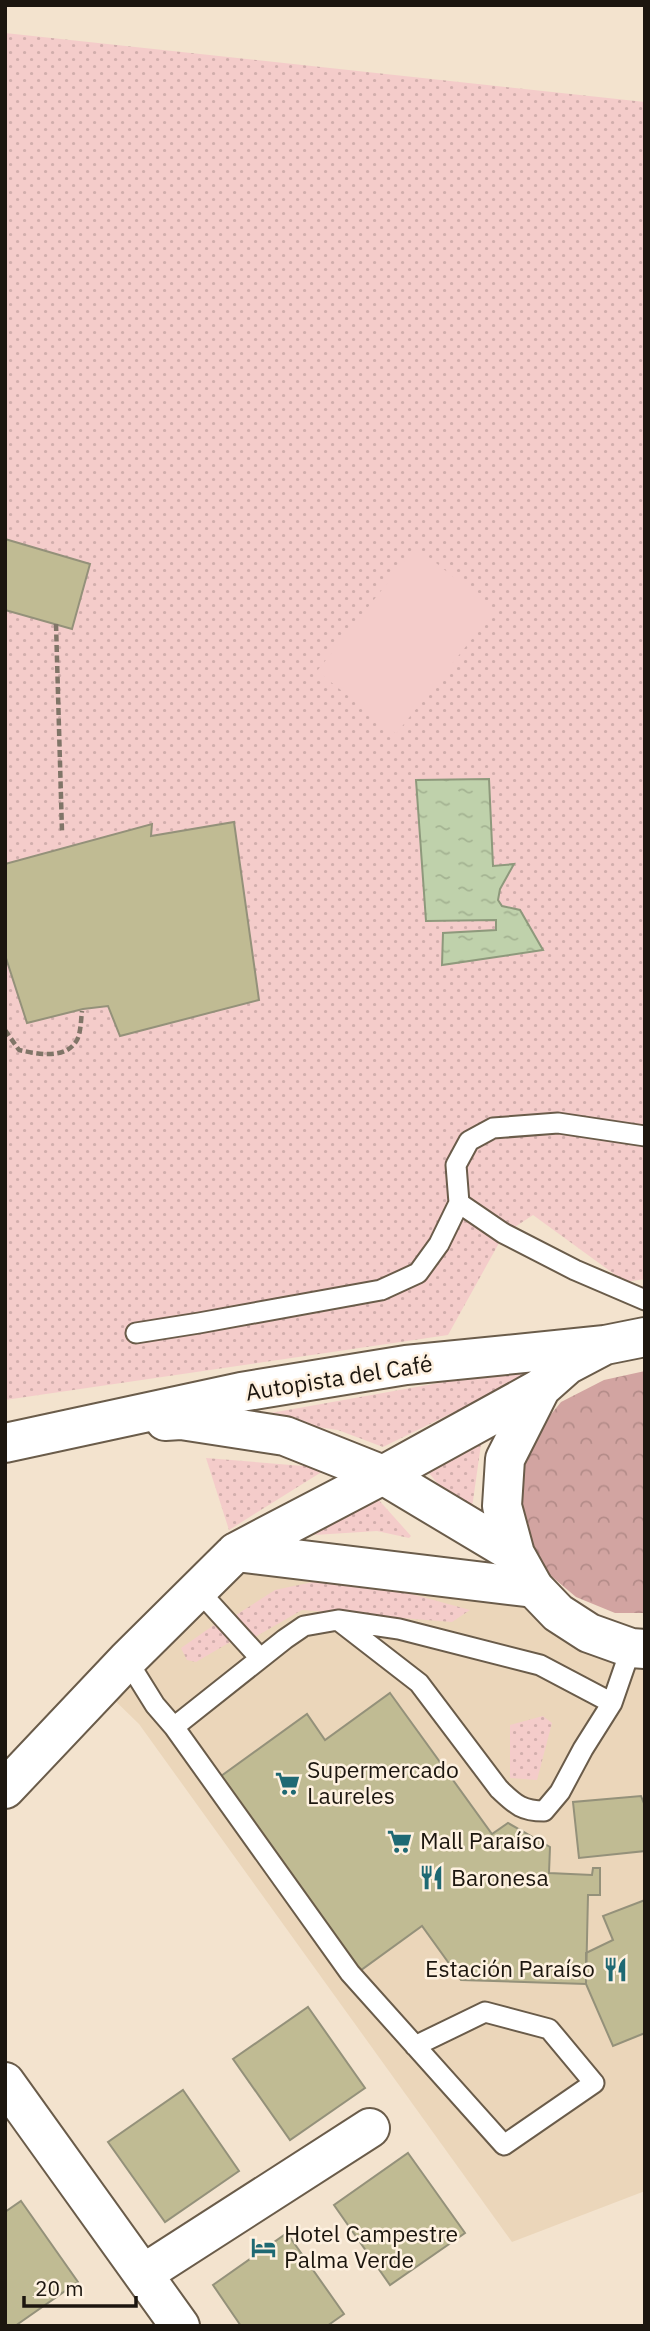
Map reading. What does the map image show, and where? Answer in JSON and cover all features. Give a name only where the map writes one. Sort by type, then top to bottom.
[{"type":"main road","points":[[5,1789],[127,1660],[236,1552],[541,1388],[567,1365],[605,1345],[645,1337]]},
{"type":"main road","name":"Autopista del Café","points":[[5,1443],[242,1392],[406,1365],[605,1345]]},
{"type":"main road","points":[[541,1388],[505,1459],[502,1506],[514,1554],[534,1588],[558,1613],[589,1633],[638,1648]]},
{"type":"main road","name":"Autopista del Café","points":[[75,1429],[181,1420],[285,1436],[383,1475],[514,1554]]},
{"type":"main road","points":[[236,1552],[534,1588]]},
{"type":"main road","points":[[5,2082],[180,2326]]},
{"type":"main road","points":[[143,2274],[370,2128]]},
{"type":"lane","points":[[136,1333],[381,1290],[418,1273],[439,1244],[459,1203],[456,1165],[469,1141],[493,1128],[558,1123],[645,1136]]},
{"type":"lane","points":[[459,1203],[503,1233],[575,1270],[645,1300]]},
{"type":"lane","points":[[198,1590],[260,1658]]},
{"type":"lane","points":[[173,1727],[304,1626],[338,1620],[399,1629],[540,1665],[612,1703]]},
{"type":"lane","points":[[338,1620],[419,1684],[499,1789],[514,1804],[528,1811],[544,1811],[560,1792],[612,1703],[638,1648]]},
{"type":"lane","points":[[127,1660],[155,1705],[350,1973],[415,2046],[504,2145],[594,2083],[549,2029],[485,2011],[415,2046]]},
{"type":"path","points":[[56,624],[62,832]]},
{"type":"path","points":[[5,1030],[19,1050],[43,1055],[62,1052],[77,1040],[82,1011]]},
{"type":"shaded area","points":[[5,33],[645,102],[645,1279],[625,1282],[533,1215],[504,1234],[448,1335],[5,1400]]},
{"type":"shaded area","points":[[416,547],[495,610],[396,734],[317,671]]},
{"type":"shaded area","points":[[556,1362],[383,1447],[338,1430],[248,1417]]},
{"type":"shaded area","points":[[476,1440],[481,1444],[471,1515],[466,1518],[424,1467]]},
{"type":"shaded area","points":[[206,1458],[328,1468],[229,1530]]},
{"type":"shaded area","points":[[367,1496],[377,1498],[411,1536],[409,1538],[377,1531],[314,1535]]},
{"type":"shaded area","points":[[236,1552],[534,1588],[645,1649],[645,2191],[512,2242],[139,1724],[101,1687]]},
{"type":"shaded area","points":[[318,1581],[397,1590],[470,1610],[452,1622],[302,1610],[255,1637],[236,1615],[275,1590]]},
{"type":"shaded area","points":[[214,1625],[232,1641],[196,1662],[187,1660],[181,1648]]},
{"type":"shaded area","points":[[543,1716],[552,1723],[537,1780],[510,1778],[510,1725]]},
{"type":"green space","points":[[645,1371],[645,1613],[615,1613],[576,1597],[544,1570],[524,1533],[518,1486],[531,1439],[561,1402],[604,1380]]},
{"type":"water","points":[[489,779],[493,866],[514,864],[500,889],[498,900],[502,906],[520,910],[543,950],[442,965],[443,933],[496,930],[496,920],[426,921],[416,780]]},
{"type":"building","points":[[5,539],[90,564],[72,629],[5,610]]},
{"type":"building","points":[[234,822],[259,1000],[120,1036],[108,1006],[83,1009],[27,1023],[5,955],[5,864],[152,824],[151,836]]},
{"type":"building","name":"Mall Paraíso","points":[[390,1693],[492,1834],[508,1823],[550,1847],[549,1873],[592,1875],[593,1868],[600,1868],[600,1895],[588,1895],[586,1984],[461,1980],[422,1926],[357,1973],[217,1779],[307,1714],[325,1740]]},
{"type":"building","points":[[641,1796],[645,1806],[645,1851],[579,1858],[573,1802]]},
{"type":"building","name":"Estación Paraíso","points":[[645,1900],[645,2033],[613,2046],[586,1984],[586,1953],[613,1940],[603,1916]]},
{"type":"building","points":[[308,2007],[365,2088],[290,2140],[233,2059]]},
{"type":"building","points":[[183,2090],[239,2171],[165,2222],[108,2142]]},
{"type":"building","points":[[408,2153],[465,2233],[390,2285],[334,2205]]},
{"type":"building","points":[[21,2201],[78,2282],[15,2326],[5,2326],[5,2212]]},
{"type":"building","points":[[287,2233],[344,2314],[327,2326],[241,2326],[213,2285]]},
{"type":"place","name":"Supermercado Laureles","points":[[287,1783]]},
{"type":"place","name":"Mall Paraíso","points":[[400,1841]]},
{"type":"place","name":"Baronesa","points":[[431,1878]]},
{"type":"place","name":"Estación Paraíso","points":[[615,1969]]},
{"type":"place","name":"Hotel Campestre Palma Verde","points":[[264,2247]]}]
